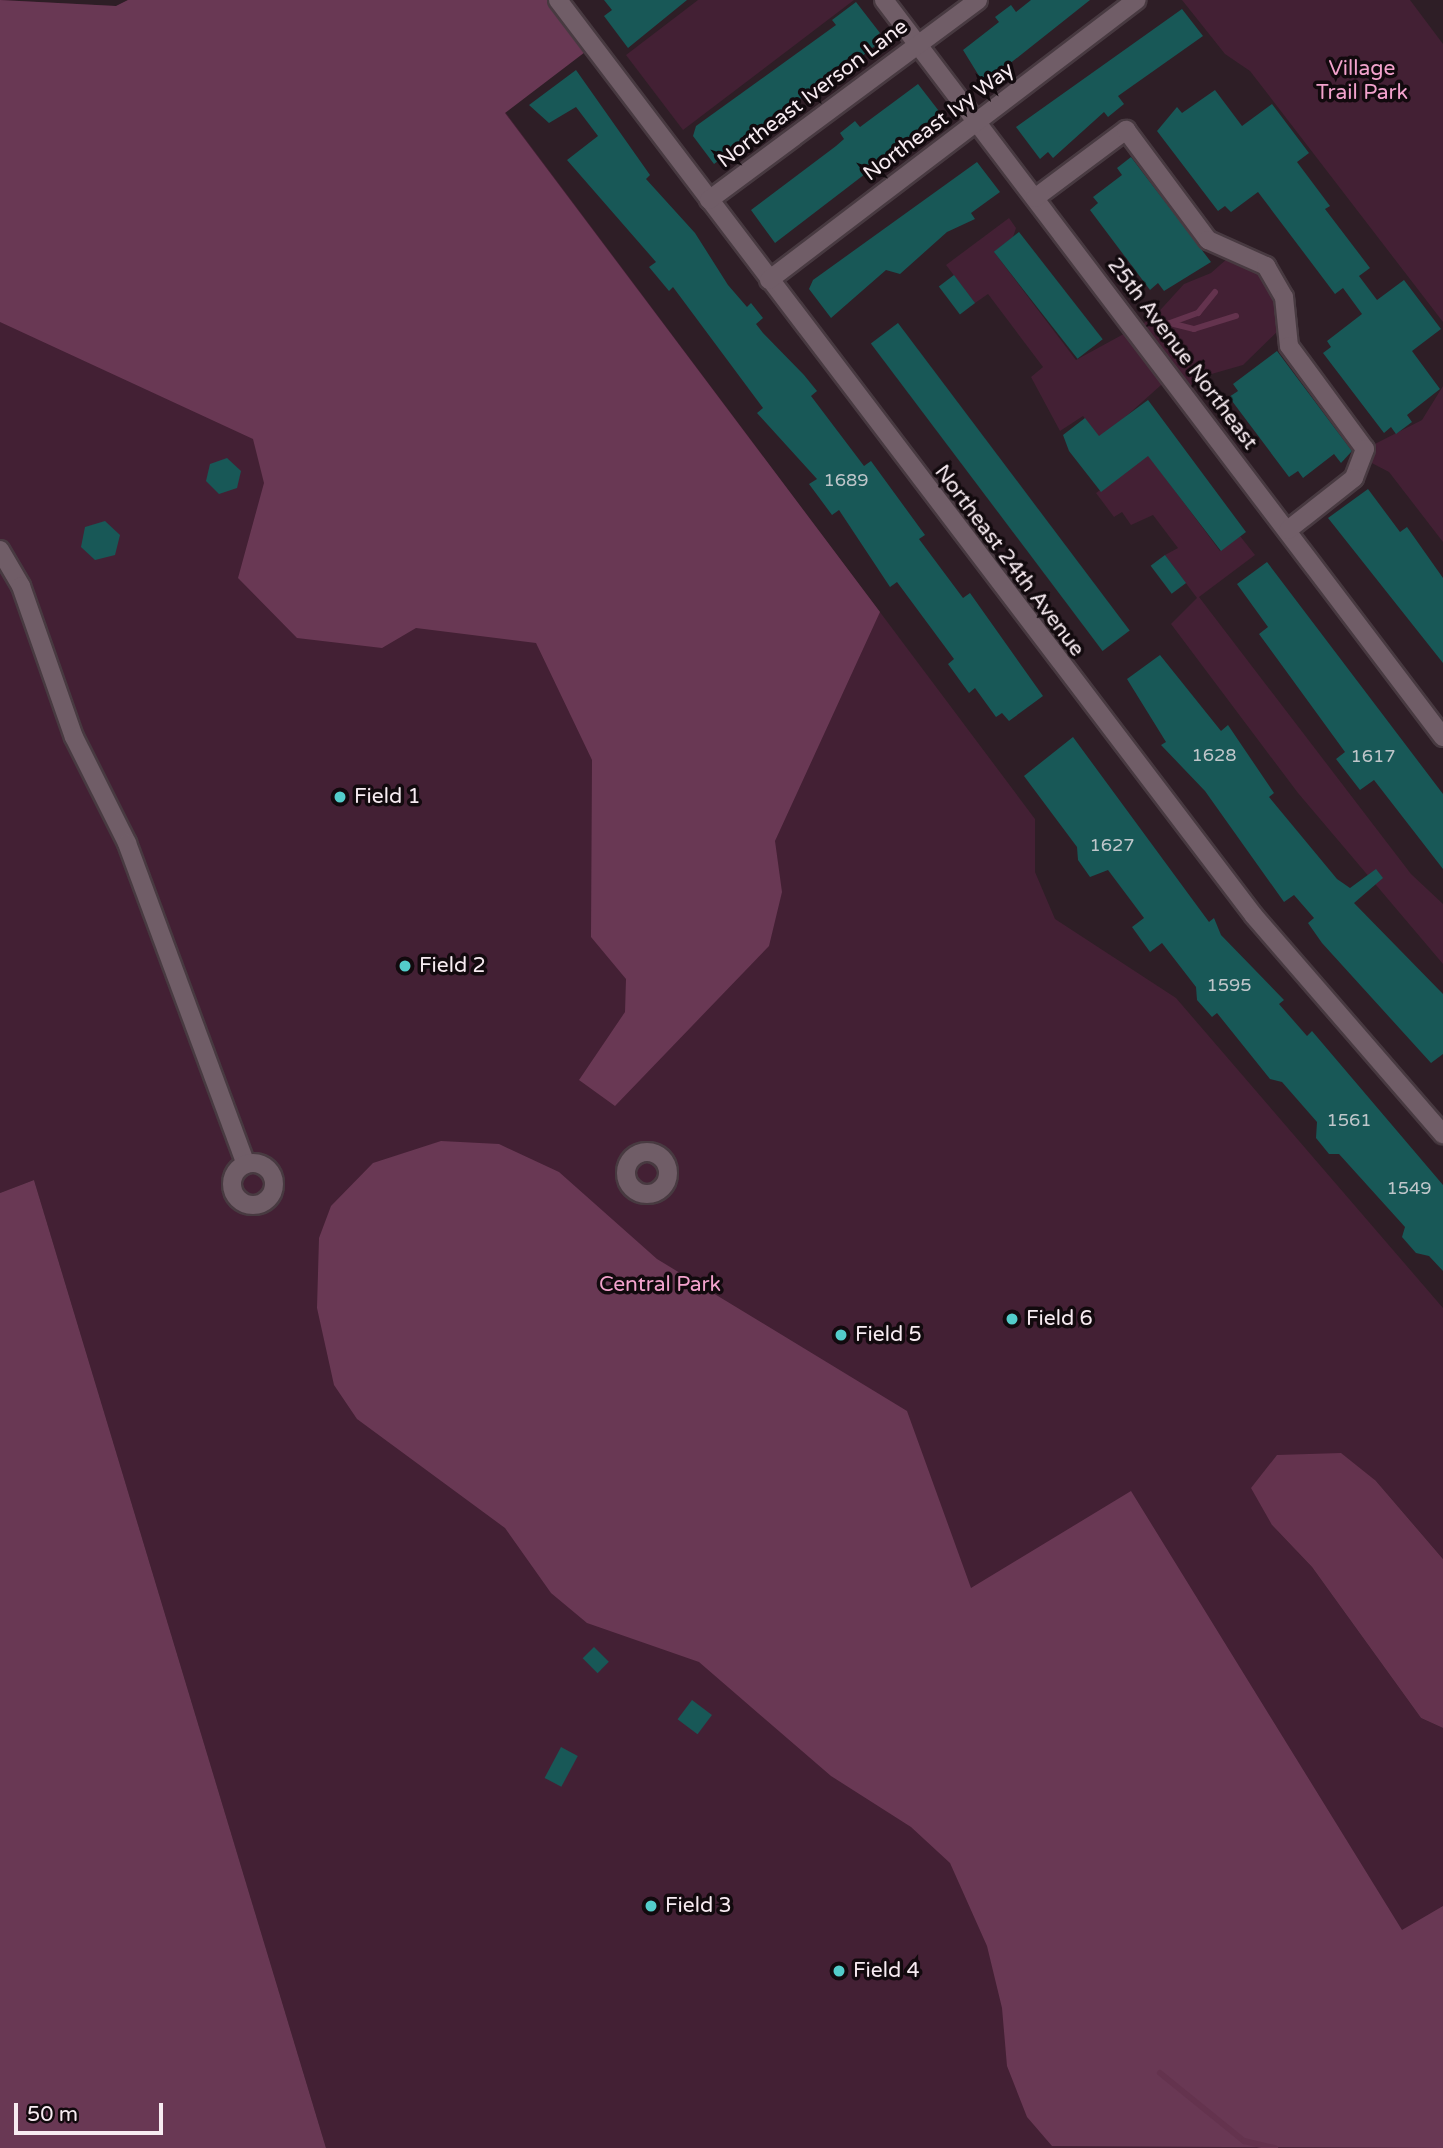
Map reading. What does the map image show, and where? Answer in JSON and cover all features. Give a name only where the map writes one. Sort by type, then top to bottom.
[{"type":"street","name":"25th Avenue Northeast","points":[[884,0],[1443,737]]},
{"type":"street","name":"Northeast Iverson Lane","points":[[709,200],[978,0]]},
{"type":"street","name":"Northeast Ivy Way","points":[[769,280],[1137,0]]},
{"type":"street","name":"Northeast 24th Avenue","points":[[565,2],[769,280],[1254,916],[1443,1133]]},
{"type":"street","points":[[1035,198],[1126,130],[1208,240],[1266,266],[1284,298],[1289,346],[1365,449],[1354,478],[1287,530]]},
{"type":"street","points":[[0,550],[21,586],[75,737],[127,843],[246,1164]]},
{"type":"green space","name":"Central Park","points":[[0,0],[116,6],[128,0],[506,113],[1035,819],[1035,872],[1055,919],[1176,998],[1443,1308],[1443,1559],[1376,1481],[1272,1525],[1312,1567],[1421,1718],[1443,1728],[1443,2148],[326,2148],[34,1180],[0,1193]]},
{"type":"green space","points":[[0,0],[116,6],[128,0],[558,0],[593,46],[505,113],[880,612],[775,841],[782,892],[769,946],[615,1106],[579,1080],[625,1012],[626,979],[591,937],[592,760],[536,643],[416,628],[382,648],[297,638],[238,578],[264,483],[253,439],[0,322]]},
{"type":"green space","points":[[698,0],[854,0],[683,130],[626,55]]},
{"type":"green space","name":"Village Trail Park","points":[[1182,0],[1410,0],[1443,44],[1443,322],[1250,71],[1225,54]]},
{"type":"green space","points":[[1009,218],[1016,228],[1013,237],[994,252],[1076,360],[1153,318],[1184,284],[1211,273],[1237,250],[1266,266],[1286,323],[1243,365],[1208,375],[1184,394],[1170,377],[1122,420],[1220,551],[1240,536],[1255,555],[1199,597],[1411,874],[1443,904],[1443,964],[1298,793],[1171,624],[1197,598],[1165,555],[1178,548],[1153,515],[1131,525],[1122,512],[1114,517],[1096,493],[1126,472],[1083,416],[1060,431],[1031,377],[1043,367],[988,294],[975,303],[946,265]]},
{"type":"green space","points":[[1443,386],[1443,542],[1389,472],[1366,460],[1365,449],[1422,420]]},
{"type":"green space","points":[[441,1141],[499,1144],[559,1172],[657,1259],[907,1411],[971,1588],[1131,1491],[1402,1930],[1443,1906],[1443,2148],[1052,2146],[1027,2117],[1007,2066],[1002,2008],[987,1946],[950,1863],[911,1827],[831,1776],[699,1662],[587,1623],[551,1593],[505,1528],[357,1419],[334,1385],[317,1308],[319,1238],[331,1206],[373,1163]]},
{"type":"green space","points":[[34,1180],[326,2148],[0,2148],[0,1193]]},
{"type":"shaded area","points":[[1341,1453],[1376,1481],[1443,1559],[1443,1728],[1421,1718],[1312,1567],[1272,1525],[1251,1488],[1277,1455]]},
{"type":"building","points":[[604,0],[687,0],[628,48],[604,16],[612,10]]},
{"type":"building","points":[[1031,0],[1090,0],[984,84],[963,50],[999,22],[995,17],[1011,5],[1016,12]]},
{"type":"building","points":[[856,2],[880,33],[872,40],[876,45],[861,57],[857,52],[823,78],[828,85],[812,97],[809,92],[714,164],[693,136],[696,126],[836,25],[832,20]]},
{"type":"building","points":[[1182,9],[1203,36],[1118,96],[1124,104],[1108,117],[1104,112],[1053,158],[1048,152],[1040,159],[1016,127]]},
{"type":"building","points":[[576,70],[650,175],[646,179],[695,233],[728,285],[747,307],[751,303],[763,318],[756,324],[817,391],[811,396],[864,466],[871,461],[925,535],[919,539],[963,598],[970,593],[1043,696],[1009,721],[1002,713],[996,717],[975,688],[969,693],[948,664],[954,659],[897,582],[890,587],[839,510],[832,515],[809,484],[817,479],[757,413],[763,408],[673,287],[669,291],[649,267],[656,262],[567,160],[598,136],[576,107],[549,123],[529,105]]},
{"type":"building","points":[[918,84],[942,115],[775,243],[751,210],[836,146],[844,139],[840,133],[855,121],[860,127]]},
{"type":"building","points":[[1215,90],[1242,126],[1272,104],[1309,153],[1297,162],[1330,206],[1325,209],[1370,268],[1359,276],[1377,300],[1404,280],[1441,329],[1412,351],[1440,389],[1407,415],[1412,422],[1396,434],[1391,427],[1384,433],[1323,353],[1331,347],[1327,341],[1362,314],[1343,288],[1335,294],[1258,192],[1231,212],[1225,206],[1218,211],[1157,131],[1177,107],[1182,113]]},
{"type":"building","points":[[1131,157],[1211,262],[1164,291],[1158,283],[1150,290],[1090,210],[1098,203],[1093,197],[1122,175],[1117,168]]},
{"type":"building","points":[[977,162],[1000,192],[971,213],[975,219],[947,232],[900,274],[886,270],[831,318],[809,289],[813,280]]},
{"type":"building","points":[[1019,232],[1103,339],[1078,359],[994,252]]},
{"type":"building","points":[[954,275],[975,303],[960,314],[939,286]]},
{"type":"building","points":[[898,323],[1130,630],[1103,651],[871,343]]},
{"type":"building","points":[[1277,351],[1352,451],[1341,463],[1334,454],[1303,478],[1298,471],[1289,477],[1229,397],[1238,391],[1233,384]]},
{"type":"building","points":[[1148,400],[1246,532],[1221,551],[1148,456],[1101,492],[1069,451],[1063,435],[1085,418],[1099,436]]},
{"type":"building","points":[[227,458],[241,471],[237,488],[219,494],[206,481],[210,464]]},
{"type":"building","points":[[1368,489],[1400,532],[1407,527],[1443,578],[1443,663],[1328,518]]},
{"type":"building","points":[[105,521],[120,535],[115,555],[95,560],[81,547],[85,527]]},
{"type":"building","points":[[1165,555],[1186,583],[1172,594],[1151,566]]},
{"type":"building","points":[[1267,562],[1443,794],[1443,869],[1374,780],[1360,790],[1336,759],[1345,752],[1259,634],[1268,627],[1237,584]]},
{"type":"building","points":[[1160,655],[1221,731],[1228,725],[1274,793],[1269,797],[1337,879],[1350,888],[1376,869],[1383,878],[1354,903],[1443,994],[1443,1054],[1431,1063],[1322,943],[1308,923],[1314,918],[1294,895],[1284,902],[1205,791],[1161,745],[1166,742],[1127,679]]},
{"type":"building","points":[[1073,737],[1209,922],[1214,918],[1221,935],[1284,1000],[1279,1004],[1307,1036],[1312,1031],[1443,1185],[1443,1271],[1429,1256],[1416,1253],[1402,1237],[1405,1227],[1339,1154],[1329,1154],[1316,1138],[1317,1122],[1282,1082],[1270,1079],[1217,1013],[1212,1017],[1197,1000],[1196,987],[1162,943],[1150,952],[1132,927],[1144,918],[1108,870],[1090,877],[1078,860],[1077,847],[1024,776]]},
{"type":"building","points":[[594,1647],[609,1662],[598,1673],[583,1658]]},
{"type":"building","points":[[692,1700],[712,1715],[698,1734],[678,1719]]},
{"type":"building","points":[[561,1747],[578,1756],[561,1787],[545,1778]]},
{"type":"waterway","points":[[1170,323],[1198,313],[1215,292]]},
{"type":"waterway","points":[[1170,323],[1194,329],[1236,316]]},
{"type":"waterway","points":[[1160,2073],[1244,2141],[1275,2148]]},
{"type":"place","name":"Field 1","points":[[340,797]]},
{"type":"place","name":"Field 2","points":[[405,966]]},
{"type":"place","name":"Field 6","points":[[1012,1319]]},
{"type":"place","name":"Field 5","points":[[841,1335]]},
{"type":"place","name":"Field 3","points":[[651,1906]]},
{"type":"place","name":"Field 4","points":[[839,1971]]}]
